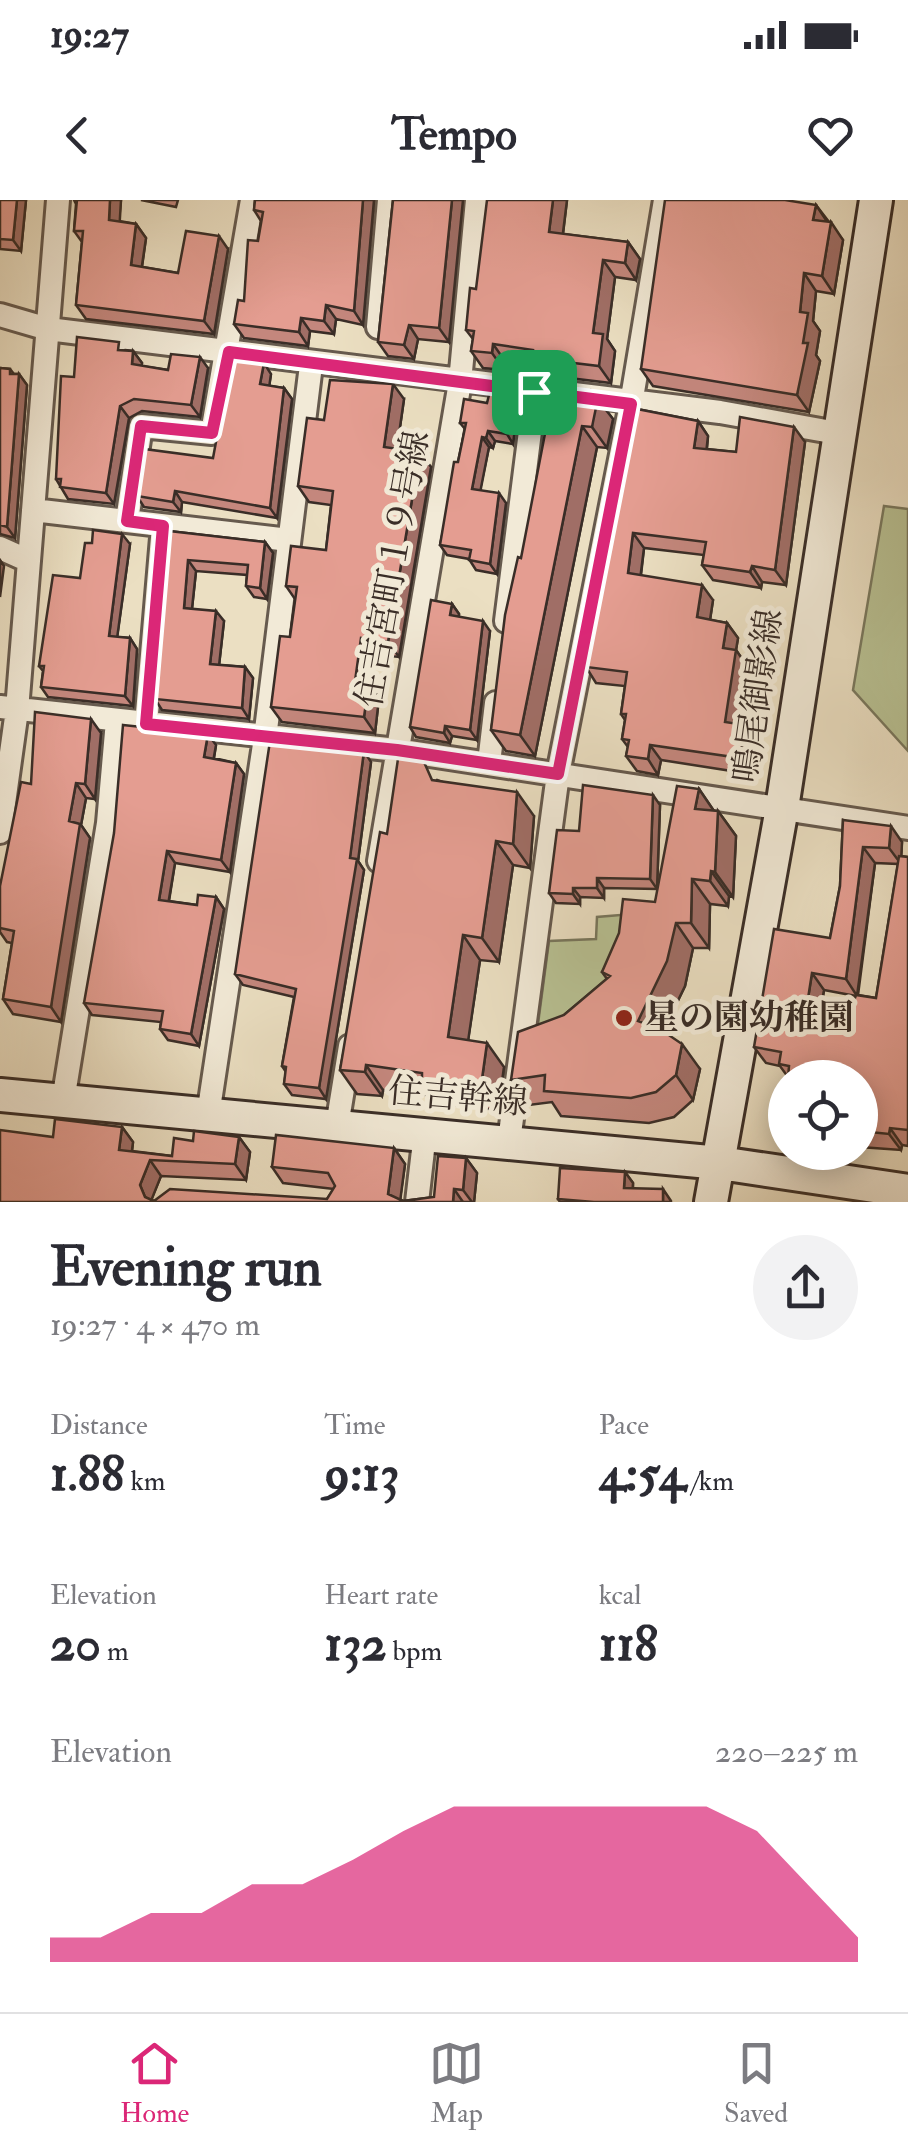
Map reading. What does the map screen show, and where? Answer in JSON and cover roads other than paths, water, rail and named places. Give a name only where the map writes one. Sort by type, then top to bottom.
[{"type":"street","points":[[0,832],[9,708],[33,510],[58,200]]},
{"type":"street","points":[[127,521],[141,426],[212,433],[229,352],[252,200]]},
{"type":"street","points":[[378,327],[389,200]]},
{"type":"street","name":"住吉宮町１９号線","points":[[376,880],[460,382],[477,200]]},
{"type":"street","points":[[509,1141],[558,774],[631,404],[666,200]]},
{"type":"street","name":"鳴尾御影線","points":[[711,1202],[782,808],[876,200]]},
{"type":"street","points":[[0,315],[48,329],[310,365],[720,412],[837,433]]},
{"type":"street","points":[[208,1115],[265,738],[310,365]]},
{"type":"street","points":[[503,646],[534,392]]},
{"type":"street","points":[[33,510],[289,540]]},
{"type":"street","points":[[146,724],[163,526]]},
{"type":"street","points":[[0,548],[28,561]]},
{"type":"street","points":[[489,764],[498,685]]},
{"type":"street","points":[[9,708],[397,750],[908,828]]},
{"type":"street","points":[[63,1101],[108,824],[116,721]]},
{"type":"street","points":[[337,1126],[352,1032]]},
{"type":"street","name":"住吉幹線","points":[[0,1095],[720,1163],[908,1190]]},
{"type":"street","points":[[417,1202],[425,1133]]},
{"type":"place","name":"星の園幼稚園","points":[[624,1018]]}]
